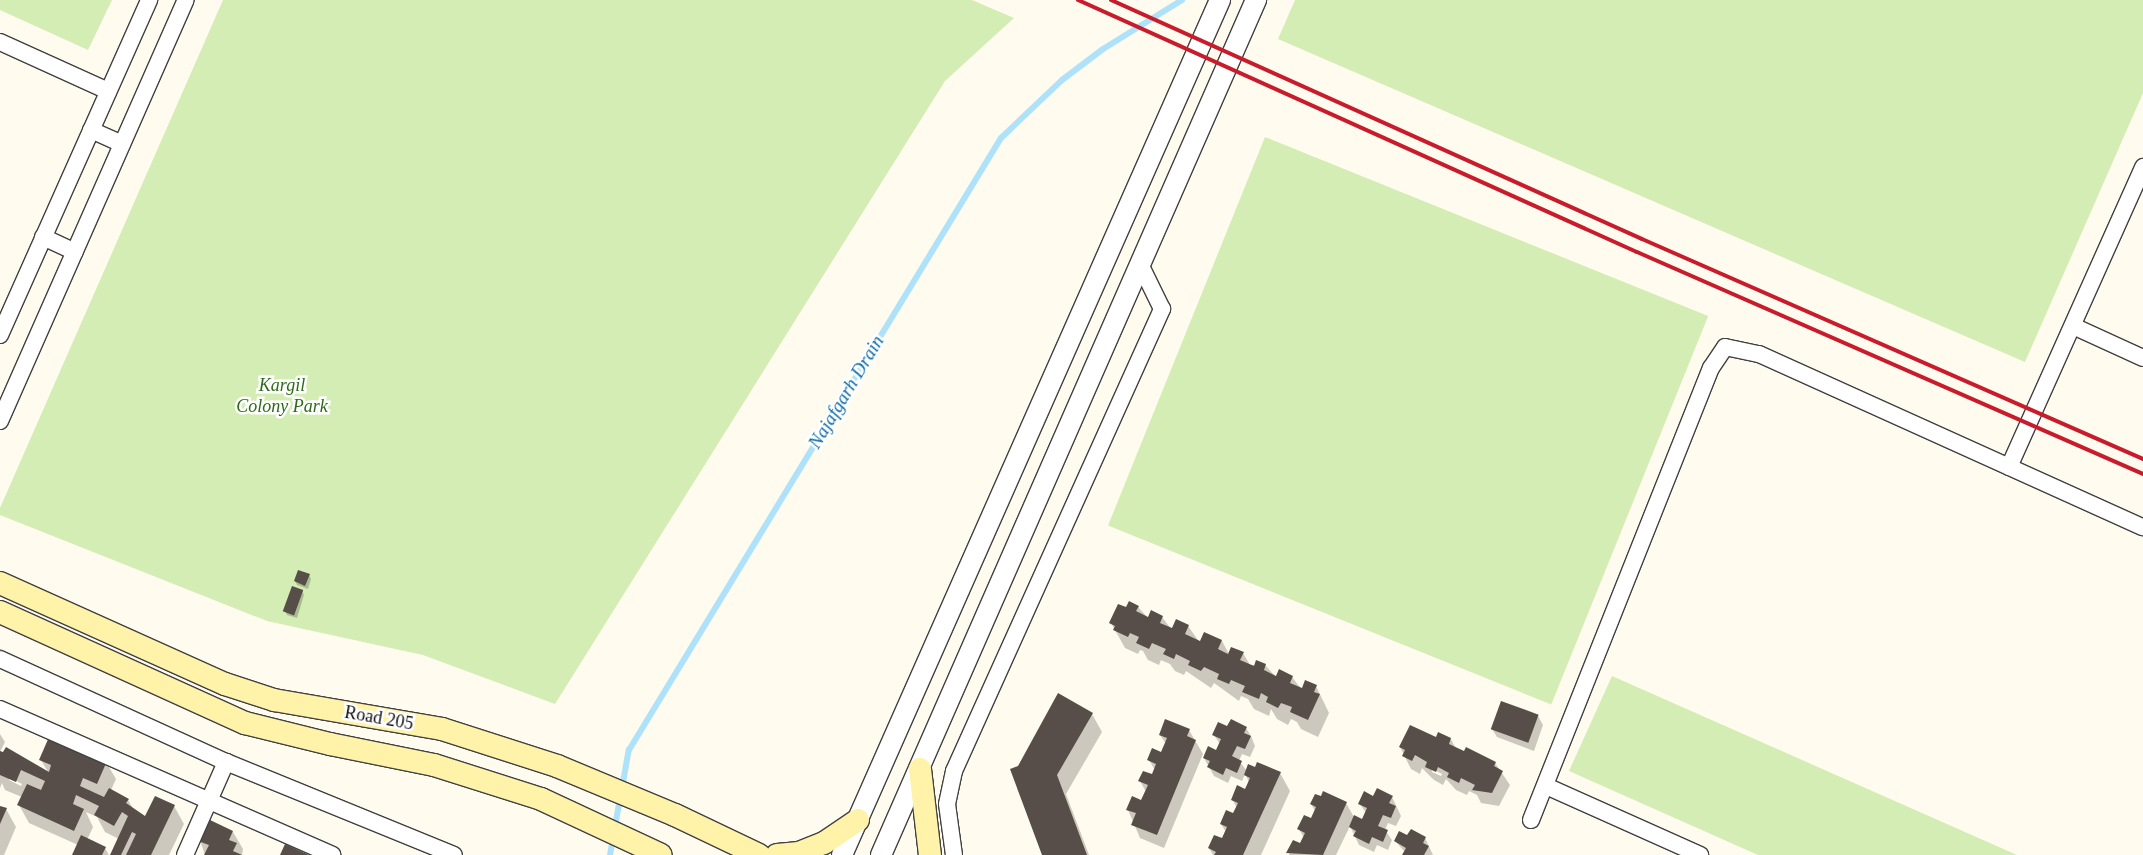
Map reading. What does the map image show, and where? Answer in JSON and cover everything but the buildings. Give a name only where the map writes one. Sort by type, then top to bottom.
[{"type":"main road","name":"Road 205","points":[[0,583],[226,684],[274,700],[442,729],[557,766],[675,815],[759,855]]},
{"type":"main road","name":"Road 205","points":[[0,612],[245,723],[434,765],[541,799],[656,853]]},
{"type":"main road","points":[[920,769],[930,855]]},
{"type":"main road","points":[[777,855],[799,853],[824,843],[858,820]]},
{"type":"street","points":[[0,335],[148,0]]},
{"type":"street","points":[[0,421],[186,0]]},
{"type":"street","points":[[842,855],[1196,59],[1220,0]]},
{"type":"street","points":[[882,855],[1256,0]]},
{"type":"street","points":[[0,42],[108,91]]},
{"type":"street","points":[[91,130],[122,144]]},
{"type":"street","points":[[2009,467],[2143,167]]},
{"type":"street","points":[[43,237],[75,252]]},
{"type":"street","points":[[954,855],[946,804],[954,771],[1162,309],[1140,264]]},
{"type":"street","points":[[2073,326],[2143,358]]},
{"type":"street","points":[[1531,820],[1711,368],[1725,347],[1759,354],[2143,527]]},
{"type":"street","points":[[0,659],[226,762],[454,855]]},
{"type":"street","points":[[0,709],[208,803],[332,855]]},
{"type":"street","points":[[185,855],[226,762]]},
{"type":"street","points":[[1546,786],[1700,855]]},
{"type":"green space","points":[[0,0],[112,0],[88,50],[0,10]]},
{"type":"green space","name":"Kargil Colony Park","points":[[223,0],[972,0],[1014,18],[945,81],[555,704],[423,655],[267,621],[0,515],[0,508]]},
{"type":"green space","points":[[1295,0],[2143,0],[2143,93],[2025,362],[1278,39]]},
{"type":"green space","points":[[1265,137],[1708,316],[1551,705],[1108,525]]},
{"type":"green space","points":[[1612,676],[2017,855],[1758,855],[1569,771]]},
{"type":"waterway","name":"Najafgarh Drain","points":[[622,788],[629,750],[1001,138],[1062,80],[1103,49],[1182,0]]},
{"type":"waterway","name":"Najafgarh Drain","points":[[610,855],[620,798]]},
{"type":"railway","points":[[1078,0],[1637,252],[2143,474]]},
{"type":"railway","points":[[1111,0],[1642,239],[2143,459]]}]
